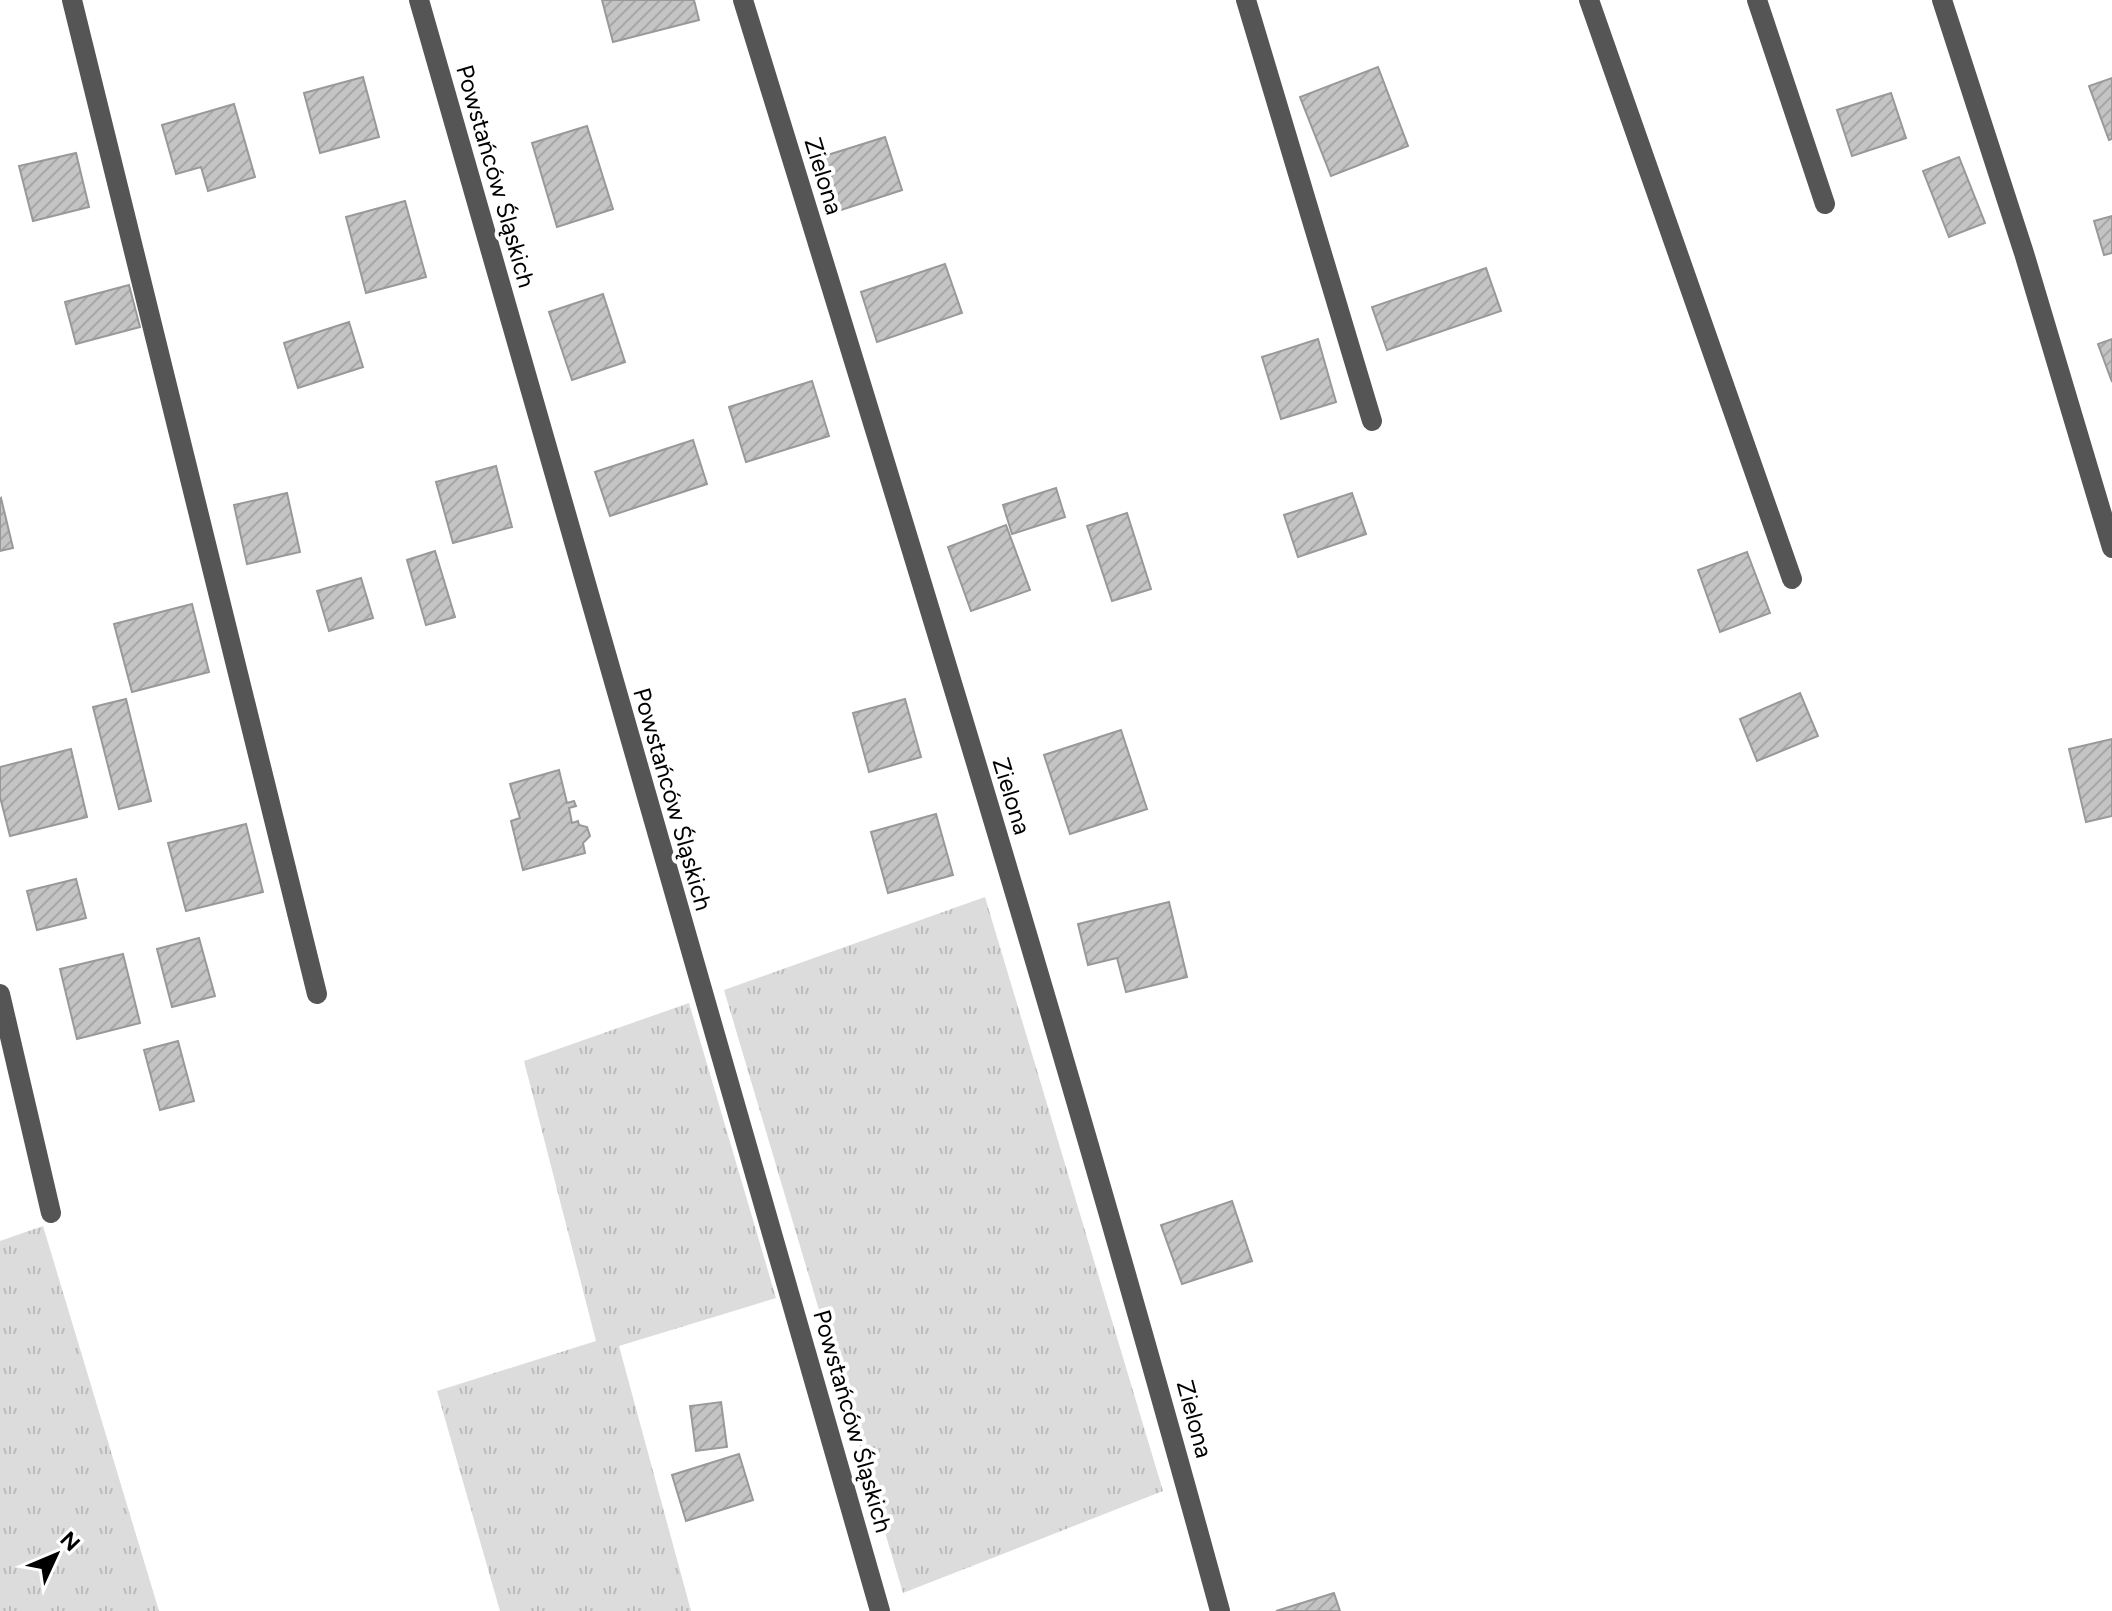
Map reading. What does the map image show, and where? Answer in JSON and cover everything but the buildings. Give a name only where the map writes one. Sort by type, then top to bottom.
[{"type":"street","points":[[72,0],[317,994]]},
{"type":"street","name":"Powstańców Śląskich","points":[[419,0],[880,1611]]},
{"type":"street","name":"Zielona","points":[[743,0],[902,517],[1143,1331],[1220,1611]]},
{"type":"street","points":[[1246,0],[1372,421]]},
{"type":"street","points":[[1589,0],[1792,579]]},
{"type":"street","points":[[1757,0],[1825,204]]},
{"type":"street","points":[[1942,0],[2024,253],[2112,548]]},
{"type":"street","points":[[0,994],[51,1213]]},
{"type":"green space","points":[[985,897],[1163,1491],[903,1593],[724,990]]},
{"type":"green space","points":[[689,1003],[776,1298],[619,1346],[691,1611],[500,1611],[437,1391],[596,1341],[524,1061]]},
{"type":"green space","points":[[43,1226],[159,1611],[0,1611],[0,1241]]}]
